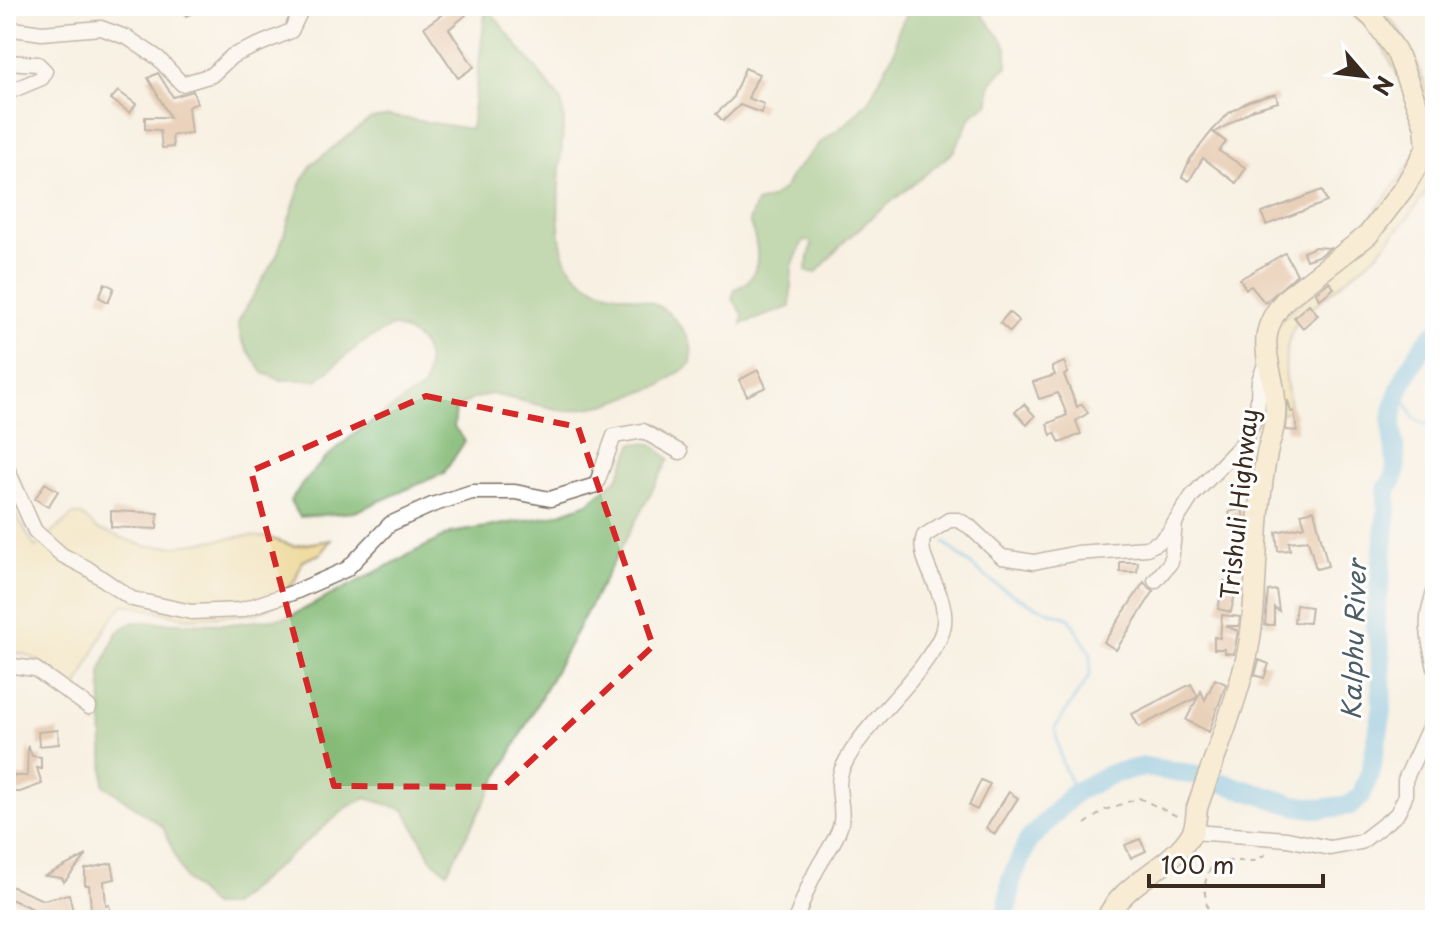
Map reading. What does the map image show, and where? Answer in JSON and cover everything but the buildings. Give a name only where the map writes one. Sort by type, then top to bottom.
[{"type":"street","points":[[6,28],[42,33],[101,28],[128,38],[158,58],[182,84],[212,75],[232,56],[291,31],[303,6]]},
{"type":"street","name":"Trishuli Highway","points":[[1195,820],[1249,649],[1260,503],[1275,419],[1275,386],[1265,349],[1267,327],[1277,309],[1296,290],[1368,235],[1404,188],[1427,148],[1425,126],[1396,51],[1381,28],[1359,6]]},
{"type":"street","points":[[6,62],[38,64],[45,71],[42,78],[6,93]]},
{"type":"street","points":[[795,920],[814,874],[841,824],[839,783],[842,768],[862,739],[914,678],[943,630],[942,600],[922,551],[924,536],[943,522],[953,519],[969,526],[1002,557],[1034,562],[1077,553],[1147,548],[1159,542],[1192,496],[1244,442],[1257,414],[1259,381],[1267,358]]},
{"type":"street","points":[[6,466],[35,531],[62,555],[132,599],[191,612],[241,610],[295,592],[347,569],[390,524],[432,505],[472,492],[515,492],[550,499],[596,485],[614,436],[643,431],[680,452]]},
{"type":"street","points":[[1155,581],[1171,562],[1175,523]]},
{"type":"street","points":[[1435,590],[1427,611],[1426,634],[1435,669]]},
{"type":"street","points":[[6,665],[35,669],[89,707]]},
{"type":"street","points":[[1106,920],[1122,897],[1172,855],[1195,820],[1330,848],[1361,842],[1397,814],[1405,797],[1405,780],[1435,714]]},
{"type":"path","points":[[1085,824],[1105,810],[1139,798],[1171,815],[1195,820]]},
{"type":"path","points":[[1211,920],[1206,903],[1205,877],[1216,861],[1254,861],[1287,839]]},
{"type":"highlighted area","points":[[426,396],[578,427],[653,646],[503,787],[334,786],[251,471]]},
{"type":"green space","points":[[486,6],[561,100],[564,118],[560,238],[571,268],[597,288],[641,299],[668,313],[689,340],[691,364],[660,386],[605,405],[566,411],[491,394],[473,399],[456,408],[454,427],[465,441],[444,473],[355,512],[300,517],[290,501],[303,483],[351,437],[424,387],[427,356],[413,335],[392,326],[359,345],[317,380],[281,380],[263,373],[242,341],[238,322],[277,255],[302,181],[312,164],[370,119],[390,116],[471,129]]},
{"type":"green space","points":[[911,6],[975,6],[1007,50],[1007,66],[990,84],[989,103],[972,115],[953,152],[871,218],[816,273],[806,271],[812,243],[803,241],[792,266],[790,307],[742,324],[743,314],[732,298],[735,289],[745,284],[755,269],[757,250],[749,221],[756,203],[770,199],[785,188],[792,174],[820,143],[848,122],[869,100],[896,48],[897,33]]},
{"type":"green space","points":[[633,443],[652,444],[669,459],[447,872],[432,860],[405,810],[366,798],[349,806],[230,906],[212,906],[185,879],[163,827],[104,785],[101,670],[117,632],[133,622],[229,624],[289,617],[451,533],[552,516],[588,503],[618,478]]},
{"type":"sand","points":[[1341,6],[1372,6],[1394,23],[1403,35],[1435,106],[1435,179],[1378,253],[1300,318],[1286,351],[1291,411],[1261,417],[1276,324],[1322,284],[1431,135],[1373,30]]},
{"type":"sand","points":[[6,498],[35,547],[73,515],[82,515],[97,529],[145,546],[174,546],[245,536],[266,537],[294,546],[331,540],[320,554],[302,561],[296,578],[280,602],[255,614],[188,618],[124,604],[106,627],[77,688],[67,688],[48,668],[33,658],[6,653]]},
{"type":"waterway","name":"Kalphu River","points":[[1006,920],[1011,880],[1028,841],[1075,792],[1111,774],[1144,767],[1197,775],[1294,805],[1320,809],[1351,805],[1361,796],[1371,770],[1382,712],[1380,646],[1375,626],[1387,489],[1396,465],[1393,412],[1406,375],[1435,333]]},
{"type":"waterway","points":[[1401,392],[1414,418],[1435,429]]},
{"type":"waterway","points":[[944,542],[1016,597],[1069,618],[1091,654],[1090,675],[1055,728],[1062,763],[1075,792]]}]
